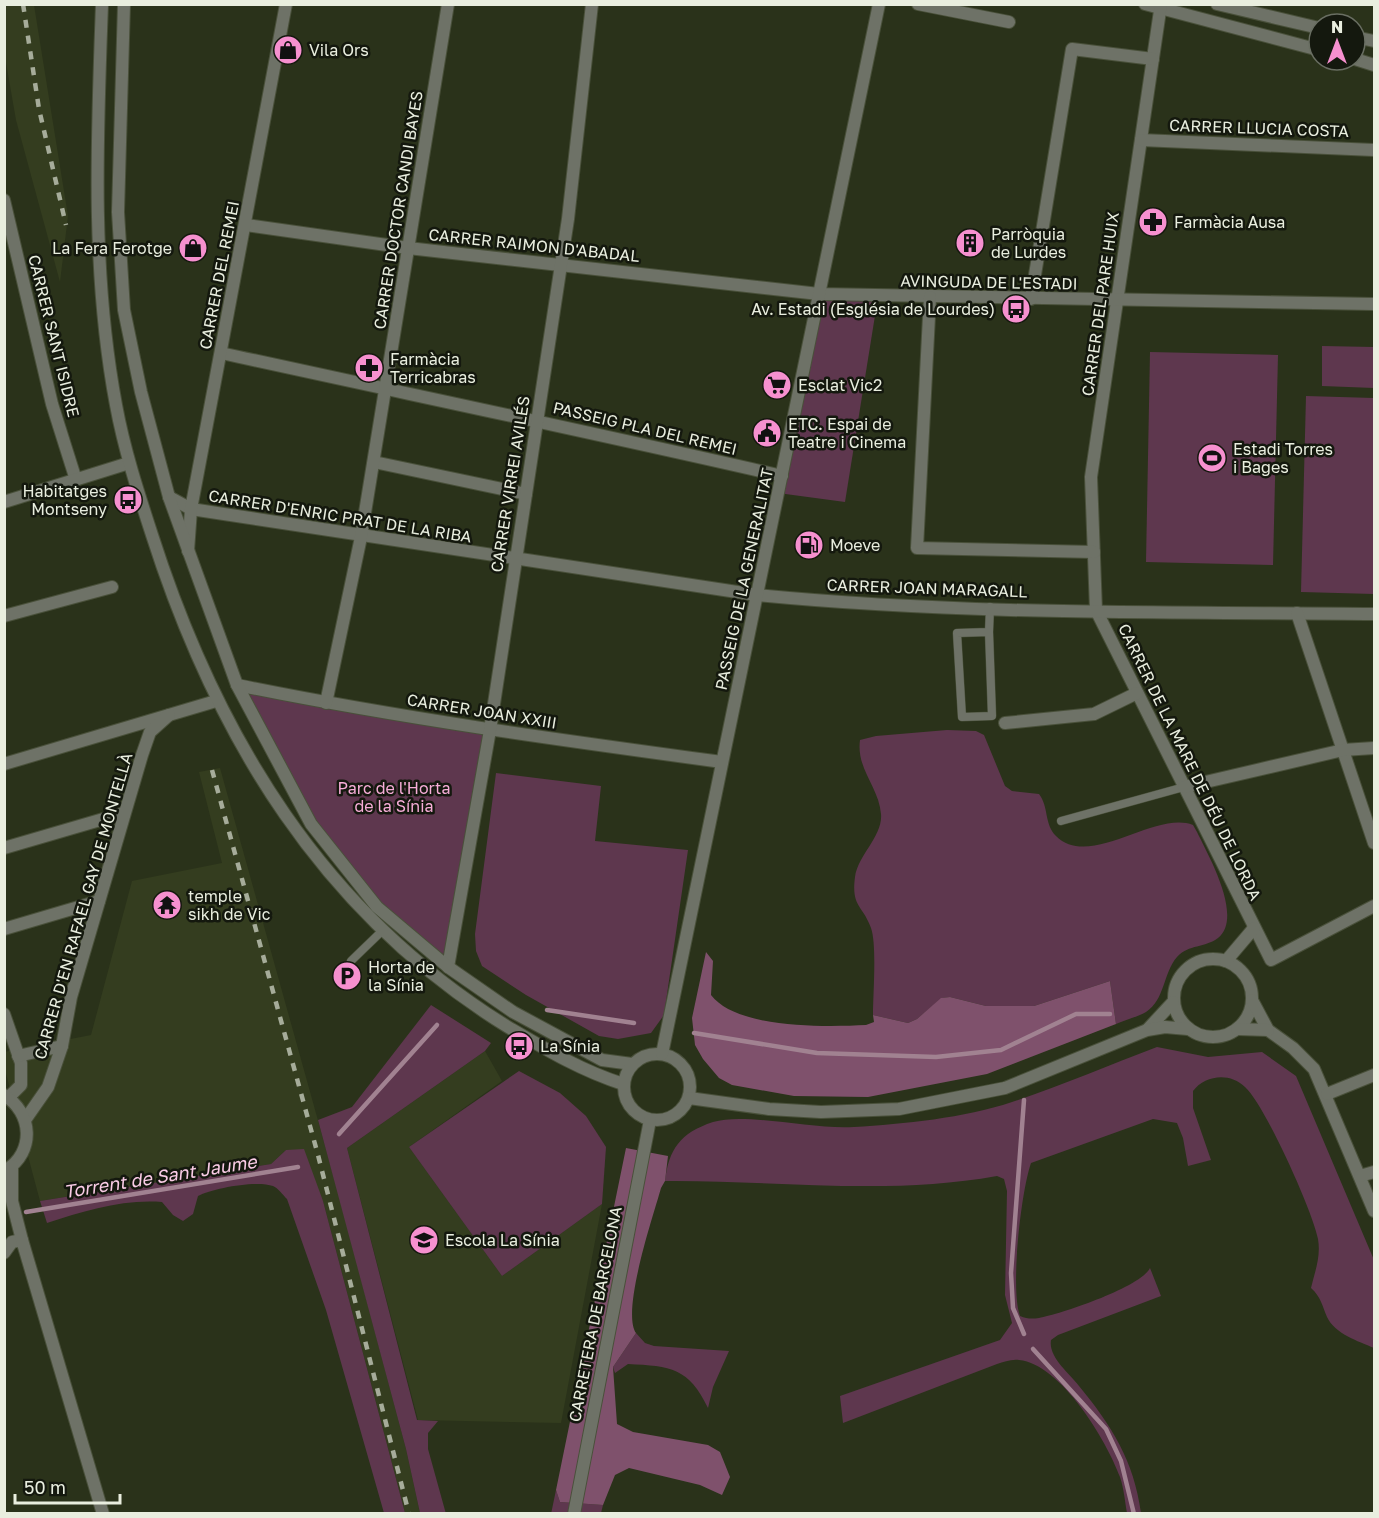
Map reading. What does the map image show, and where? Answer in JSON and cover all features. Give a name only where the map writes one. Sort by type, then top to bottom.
[{"type":"street","points":[[102,4],[97,147],[101,294],[116,405],[129,463],[173,603],[216,701],[266,789],[314,854],[383,930],[460,997],[570,1064],[623,1084]]},
{"type":"street","points":[[124,4],[118,212],[124,310],[141,392],[170,497],[237,685],[311,824],[377,907],[448,967],[513,1012],[602,1060],[632,1064],[651,1054],[662,1054],[673,1058],[682,1065],[688,1075],[689,1098],[678,1114],[660,1121],[650,1120],[633,1111],[624,1094],[623,1084],[632,1064]]},
{"type":"street","name":"CARRER DEL REMEI","points":[[188,552],[191,509],[286,4]]},
{"type":"street","name":"CARRER DOCTOR CANDI BAYES","points":[[326,703],[361,537],[448,4]]},
{"type":"street","name":"CARRER VIRREI AVILÉS","points":[[448,967],[490,730],[561,264],[592,4]]},
{"type":"street","name":"PASSEIG DE LA GENERALITAT","points":[[662,1054],[879,4]]},
{"type":"street","points":[[918,4],[1009,22]]},
{"type":"street","points":[[1145,4],[1160,6],[1307,47]]},
{"type":"street","points":[[1217,4],[1307,25]]},
{"type":"street","name":"CARRER DEL PARE HUIX","points":[[1096,610],[1091,477],[1160,6]]},
{"type":"street","points":[[1031,299],[1071,49],[1153,59]]},
{"type":"street","name":"CARRER LLUCIA COSTA","points":[[1141,140],[1374,150]]},
{"type":"street","name":"CARRER SANT ISIDRE","points":[[4,200],[52,404],[76,480]]},
{"type":"street","name":"CARRER RAIMON D'ABADAL","points":[[246,225],[408,248],[819,294]]},
{"type":"street","name":"AVINGUDA DE L'ESTADI","points":[[819,294],[1374,304]]},
{"type":"street","points":[[930,297],[916,548],[1094,552]]},
{"type":"street","name":"PASSEIG PLA DEL REMEI","points":[[221,353],[386,390],[537,420],[782,476]]},
{"type":"street","points":[[374,462],[526,494]]},
{"type":"street","points":[[4,502],[129,463]]},
{"type":"street","name":"CARRER D'ENRIC PRAT DE LA RIBA","points":[[170,497],[191,509],[361,537],[757,595]]},
{"type":"street","points":[[4,616],[112,587]]},
{"type":"street","name":"CARRER JOAN MARAGALL","points":[[757,595],[830,602],[990,607],[1374,614]]},
{"type":"street","name":"CARRER DE LA MARE DE DÉU DE LORDA","points":[[1096,610],[1271,960],[1374,906]]},
{"type":"street","points":[[1298,613],[1374,843]]},
{"type":"street","name":"CARRER JOAN XXIII","points":[[237,685],[326,703],[490,730],[723,762]]},
{"type":"street","points":[[1005,723],[1094,714],[1137,693]]},
{"type":"street","name":"CARRER D'EN RAFAEL GAY DE MONTELLÀ","points":[[25,1120],[48,1087],[62,1046],[71,998],[124,813],[150,732],[169,715],[216,701]]},
{"type":"street","points":[[4,764],[169,715]]},
{"type":"street","points":[[1184,787],[1343,750],[1374,748]]},
{"type":"street","points":[[4,848],[124,813]]},
{"type":"street","points":[[4,929],[99,901]]},
{"type":"street","points":[[1226,961],[1254,928]]},
{"type":"street","points":[[1188,1029],[1176,1012],[1173,1002],[1174,989],[1180,976],[1188,967],[1213,958],[1226,961],[1243,972],[1248,980],[1252,1000],[1268,1030],[1293,1048],[1314,1069],[1327,1094],[1374,1211]]},
{"type":"street","points":[[1237,1029],[1248,1016],[1252,1000]]},
{"type":"street","points":[[1147,1030],[1173,1002]]},
{"type":"street","points":[[4,1014],[18,1056],[21,1085],[6,1096],[19,1107],[25,1120],[27,1142],[8,1168],[8,1198],[103,1514]]},
{"type":"street","points":[[689,1098],[780,1110],[821,1112],[899,1109],[1005,1088],[1147,1030],[1165,1027],[1188,1029],[1206,1037],[1217,1037],[1237,1029],[1268,1030]]},
{"type":"street","points":[[18,1056],[62,1046]]},
{"type":"street","points":[[1327,1094],[1374,1075]]},
{"type":"street","name":"CARRETERA DE BARCELONA","points":[[574,1514],[650,1120]]},
{"type":"street","points":[[1360,1176],[1374,1172]]},
{"type":"street","points":[[4,1253],[12,1242],[22,1240]]},
{"type":"lane","points":[[989,632],[957,633],[962,717],[992,716],[990,607]]},
{"type":"lane","points":[[1061,821],[1184,787]]},
{"type":"lane","points":[[351,961],[383,930]]},
{"type":"shaded area","points":[[4,5],[34,5],[68,216],[60,282],[16,120],[5,57]]},
{"type":"shaded area","points":[[220,768],[339,1196],[406,1449],[420,1513],[405,1513],[323,1201],[286,1150],[271,1164],[40,1201],[5,1070],[4,1052],[91,1035],[132,881],[222,863],[199,772]]},
{"type":"shaded area","points":[[706,952],[713,961],[711,995],[723,1006],[740,1014],[783,1024],[866,1025],[874,1022],[873,1015],[908,1023],[917,1019],[941,998],[950,997],[986,1006],[1034,1006],[1110,981],[1116,1024],[987,1074],[868,1097],[794,1096],[732,1085],[719,1078],[703,1059],[695,1045],[692,1018]]},
{"type":"shaded area","name":"Escola La Sínia","points":[[485,1051],[502,1081],[409,1147],[502,1276],[602,1204],[561,1423],[418,1420],[347,1148]]},
{"type":"shaded area","points":[[626,1148],[668,1156],[665,1181],[661,1188],[635,1285],[632,1322],[636,1333],[613,1367],[617,1424],[633,1432],[708,1445],[720,1452],[730,1477],[722,1495],[700,1485],[629,1468],[615,1475],[603,1505],[560,1502],[556,1490]]},
{"type":"green space","points":[[819,294],[878,297],[845,502],[778,493]]},
{"type":"green space","points":[[1322,346],[1374,347],[1374,388],[1322,386]]},
{"type":"green space","name":"Estadi Torres i Bages","points":[[1150,352],[1278,355],[1273,565],[1146,562]]},
{"type":"green space","points":[[1306,396],[1374,398],[1374,594],[1301,592]]},
{"type":"green space","name":"Parc de l'Horta de la Sínia","points":[[237,685],[490,730],[448,967],[377,907],[311,824]]},
{"type":"green space","points":[[947,730],[976,731],[984,735],[1005,786],[1012,791],[1039,794],[1052,831],[1070,845],[1086,847],[1104,844],[1160,825],[1178,823],[1193,825],[1209,855],[1226,901],[1225,928],[1218,938],[1187,950],[1177,957],[1172,963],[1157,1001],[1146,1012],[1116,1024],[1110,981],[1034,1006],[986,1006],[950,997],[942,998],[917,1019],[908,1023],[873,1015],[873,936],[868,920],[856,900],[854,887],[857,869],[878,830],[881,814],[876,795],[861,760],[860,740],[876,736]]},
{"type":"green space","points":[[496,773],[601,786],[595,841],[688,850],[664,1015],[651,1033],[618,1039],[599,1036],[526,995],[482,966],[476,951],[475,934]]},
{"type":"green space","points":[[431,1005],[491,1043],[485,1051],[347,1148],[417,1420],[438,1421],[428,1433],[428,1449],[446,1514],[420,1513],[406,1449],[318,1120],[352,1107]]},
{"type":"green space","points":[[1157,1047],[1208,1057],[1262,1052],[1296,1076],[1374,1260],[1374,1348],[1335,1328],[1311,1288],[1319,1252],[1314,1225],[1276,1136],[1254,1098],[1239,1082],[1218,1077],[1204,1082],[1193,1091],[1193,1108],[1211,1160],[1188,1166],[1183,1138],[1177,1123],[1153,1119],[1031,1163],[1024,1195],[1016,1263],[1017,1303],[1020,1316],[1030,1319],[1039,1318],[1081,1305],[1132,1283],[1150,1268],[1161,1296],[1058,1335],[1051,1340],[1056,1359],[1102,1415],[1120,1445],[1133,1477],[1141,1513],[1127,1513],[1121,1482],[1114,1462],[1080,1406],[1051,1375],[1035,1365],[1019,1360],[1002,1362],[843,1423],[840,1396],[1000,1340],[1012,1323],[1005,1295],[1007,1191],[1004,1179],[997,1176],[956,1182],[873,1186],[665,1181],[673,1151],[678,1144],[692,1131],[713,1122],[743,1119],[854,1127],[954,1116],[993,1108],[1030,1096]]},
{"type":"green space","points":[[519,1071],[560,1093],[586,1116],[606,1147],[602,1204],[502,1276],[409,1147]]},
{"type":"green space","points":[[304,1149],[323,1201],[405,1513],[384,1513],[326,1310],[287,1199],[277,1188],[266,1184],[246,1184],[205,1193],[198,1196],[193,1214],[183,1221],[173,1215],[162,1202],[133,1202],[75,1214],[47,1223],[40,1201],[271,1164],[286,1150]]},
{"type":"green space","points":[[636,1333],[645,1343],[654,1346],[729,1351],[713,1387],[708,1408],[694,1385],[686,1377],[667,1368],[628,1364],[615,1373],[613,1367]]},
{"type":"green space","points":[[556,1490],[560,1502],[603,1505],[601,1513],[551,1514]]},
{"type":"waterway","name":"Torrent de Sant Jaume","points":[[547,1010],[634,1023]]},
{"type":"waterway","name":"Torrent de Sant Jaume","points":[[694,1033],[817,1053],[936,1057],[1001,1050],[1076,1014],[1110,1014]]},
{"type":"waterway","name":"Torrent de Sant Jaume","points":[[339,1134],[437,1025]]},
{"type":"waterway","points":[[1024,1100],[1011,1273],[1013,1308],[1024,1334]]},
{"type":"waterway","name":"Torrent de Sant Jaume","points":[[26,1212],[298,1167]]},
{"type":"waterway","points":[[1033,1349],[1106,1429],[1121,1461],[1134,1514]]},
{"type":"railway","points":[[23,4],[39,109],[66,225]]},
{"type":"railway","points":[[212,770],[318,1155],[409,1514]]},
{"type":"place","name":"Vila Ors","points":[[288,50]]},
{"type":"place","name":"Farmàcia Ausa","points":[[1153,222]]},
{"type":"place","name":"Parròquia de Lurdes","points":[[970,243]]},
{"type":"place","name":"La Fera Ferotge","points":[[193,248]]},
{"type":"place","name":"Av. Estadi (Església de Lourdes)","points":[[1016,309]]},
{"type":"place","name":"Farmàcia Terricabras","points":[[369,368]]},
{"type":"place","name":"Esclat Vic2","points":[[777,385]]},
{"type":"place","name":"ETC. Espai de Teatre i Cinema","points":[[767,433]]},
{"type":"place","name":"Estadi Torres i Bages","points":[[1212,458]]},
{"type":"place","name":"Habitatges Montseny","points":[[128,500]]},
{"type":"place","name":"Moeve","points":[[809,545]]},
{"type":"place","name":"temple sikh de Vic","points":[[167,905]]},
{"type":"place","name":"Horta de la Sínia","points":[[347,976]]},
{"type":"place","name":"La Sínia","points":[[519,1046]]},
{"type":"place","name":"Escola La Sínia","points":[[424,1240]]}]
